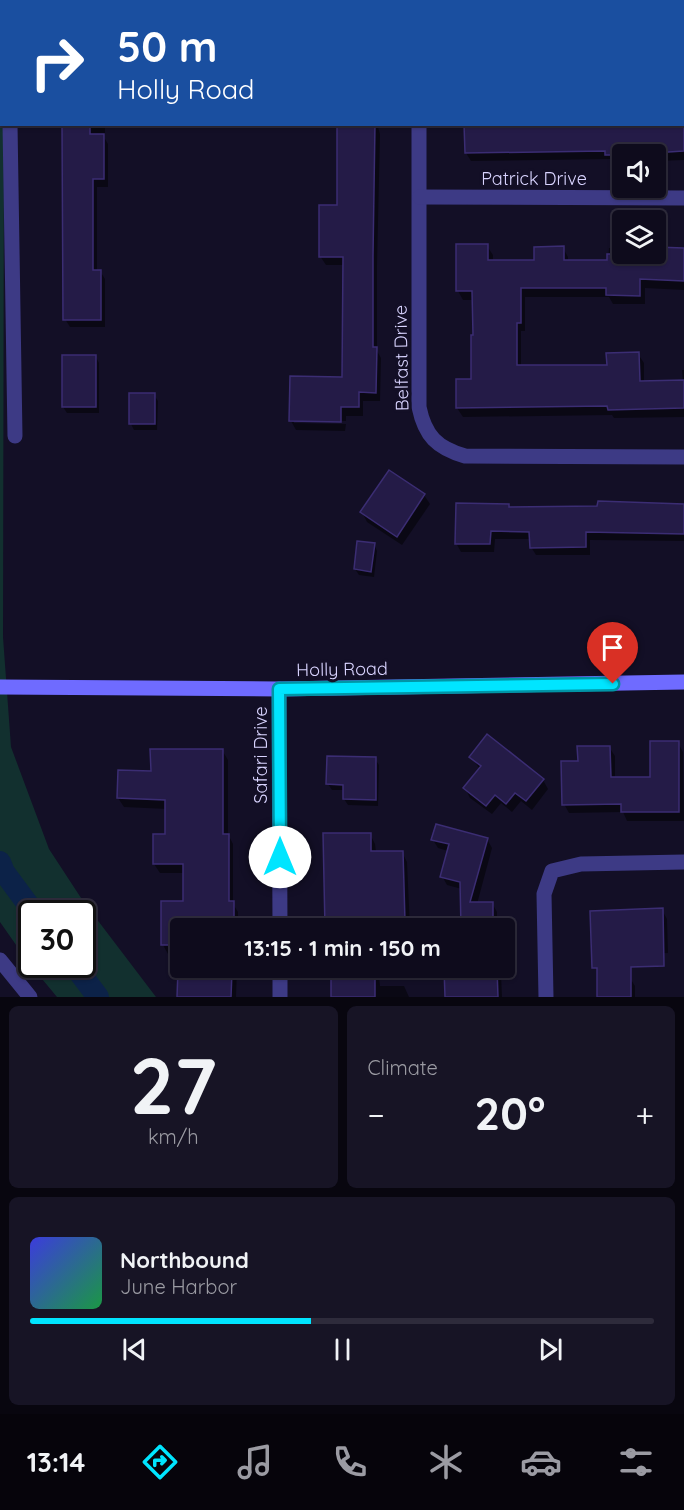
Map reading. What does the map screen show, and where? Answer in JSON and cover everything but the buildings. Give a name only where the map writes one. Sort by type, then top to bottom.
[{"type":"main road","name":"Holly Road","points":[[0,687],[279,689],[684,682]]},
{"type":"street","points":[[10,126],[15,436]]},
{"type":"street","name":"Belfast Drive","points":[[419,126],[419,407],[423,423],[432,439],[448,451],[465,456],[684,457]]},
{"type":"street","name":"Patrick Drive","points":[[420,197],[684,198]]},
{"type":"street","name":"Safari Drive","points":[[279,689],[280,918]]},
{"type":"street","points":[[546,997],[544,894],[552,871],[581,864],[684,862]]},
{"type":"street","points":[[0,960],[30,997]]},
{"type":"street","points":[[280,978],[280,997]]},
{"type":"green space","points":[[0,126],[4,126],[3,637],[11,747],[49,849],[82,900],[18,900],[18,948],[0,922]]},
{"type":"green space","points":[[96,918],[156,997],[57,997],[41,978],[96,978]]},
{"type":"waterway","points":[[0,862],[4,872],[25,900]]},
{"type":"waterway","points":[[84,978],[98,997]]},
{"type":"route","points":[[280,857],[279,689],[613,684]]}]
